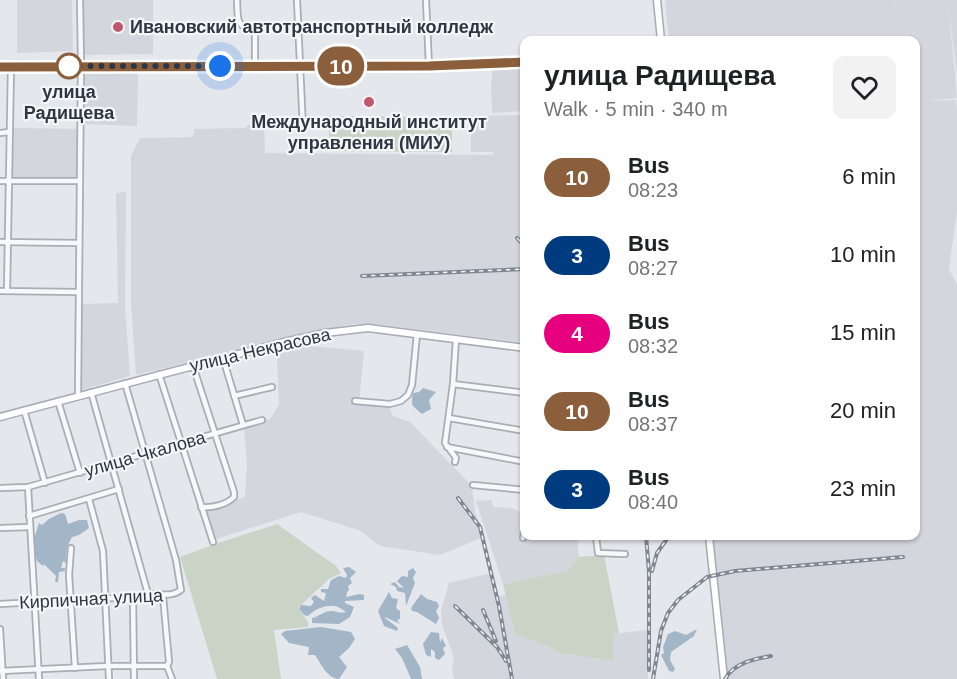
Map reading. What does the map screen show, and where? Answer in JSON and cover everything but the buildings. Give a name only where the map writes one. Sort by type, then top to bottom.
[{"type":"main road","points":[[660,0],[663,36]]},
{"type":"main road","points":[[0,66],[428,64],[520,61]]},
{"type":"main road","name":"улица Некрасова","points":[[0,417],[159,374],[325,333],[355,329],[382,329],[520,347]]},
{"type":"main road","points":[[710,540],[724,679]]},
{"type":"street","points":[[78,395],[80,0]]},
{"type":"street","points":[[237,0],[238,18],[242,27],[255,33],[255,65]]},
{"type":"street","points":[[297,0],[303,129]]},
{"type":"street","points":[[426,0],[428,64]]},
{"type":"street","points":[[7,291],[11,65]]},
{"type":"street","points":[[0,133],[10,132]]},
{"type":"street","points":[[0,181],[80,181]]},
{"type":"street","points":[[0,242],[79,243]]},
{"type":"street","points":[[0,291],[78,292]]},
{"type":"street","points":[[355,401],[390,404],[401,401],[408,395],[412,385],[417,334]]},
{"type":"street","points":[[455,462],[456,458],[445,442],[456,339]]},
{"type":"street","points":[[223,358],[243,425]]},
{"type":"street","points":[[193,366],[234,492],[234,497],[230,501],[211,507],[201,507]]},
{"type":"street","points":[[159,374],[213,542]]},
{"type":"street","points":[[125,383],[146,454]]},
{"type":"street","points":[[453,384],[520,392]]},
{"type":"street","points":[[234,396],[272,387]]},
{"type":"street","points":[[92,392],[148,594]]},
{"type":"street","points":[[58,401],[80,473]]},
{"type":"street","points":[[24,410],[45,483]]},
{"type":"street","points":[[449,418],[520,430]]},
{"type":"street","name":"улица Чкалова","points":[[0,488],[28,487],[45,483],[262,420]]},
{"type":"street","points":[[447,447],[520,461]]},
{"type":"street","name":"Кирпичная улица","points":[[0,604],[133,597],[148,594],[163,596],[176,594],[181,590],[176,560],[146,454]]},
{"type":"street","points":[[473,485],[520,490]]},
{"type":"street","points":[[28,487],[39,679]]},
{"type":"street","points":[[29,516],[119,489]]},
{"type":"street","points":[[89,499],[103,551],[109,679]]},
{"type":"street","points":[[0,528],[29,527]]},
{"type":"street","points":[[596,540],[598,554],[626,554]]},
{"type":"street","points":[[71,548],[70,600],[75,668]]},
{"type":"street","points":[[163,596],[169,662],[167,666],[172,679]]},
{"type":"street","points":[[133,597],[134,679]]},
{"type":"street","points":[[0,629],[3,679]]},
{"type":"street","points":[[1,671],[134,665],[167,666]]},
{"type":"shaded area","points":[[17,0],[72,0],[73,51],[17,53]]},
{"type":"shaded area","name":"Ивановский автотранспортный колледж","points":[[83,0],[153,0],[153,54],[84,55]]},
{"type":"shaded area","points":[[665,0],[895,0],[896,3],[896,0],[957,0],[957,76],[948,1],[957,98],[925,101],[956,100],[957,112],[957,212],[949,269],[957,285],[957,679],[726,679],[712,540],[920,540],[920,36],[669,36]]},
{"type":"shaded area","points":[[520,62],[520,111],[492,113],[493,63]]},
{"type":"shaded area","points":[[85,68],[138,68],[137,126],[85,124]]},
{"type":"shaded area","points":[[520,115],[520,342],[383,325],[354,324],[315,331],[136,375],[131,304],[131,156],[140,138],[193,137],[194,129],[245,128],[254,120],[264,119],[265,153],[492,155],[494,152],[471,152],[471,116]]},
{"type":"shaded area","points":[[11,128],[80,129],[79,177],[10,177]]},
{"type":"shaded area","points":[[126,192],[125,307],[130,376],[78,391],[80,304],[118,303],[116,193]]},
{"type":"shaded area","points":[[310,346],[364,351],[359,403],[389,406],[393,416],[410,422],[472,486],[475,512],[484,537],[440,555],[380,546],[361,531],[301,512],[213,540],[204,511],[245,497],[247,464],[244,427],[270,419],[279,405],[277,357],[283,349]]},
{"type":"shaded area","points":[[492,500],[493,507],[513,508],[520,511],[520,540],[577,540],[579,557],[567,571],[503,584],[476,501]]},
{"type":"shaded area","points":[[491,573],[496,597],[506,595],[515,634],[552,648],[559,653],[614,661],[613,634],[648,630],[648,679],[454,679],[452,669],[454,658],[442,624],[441,610],[449,583]]},
{"type":"green space","points":[[329,116],[452,117],[452,152],[329,151]]},
{"type":"green space","points":[[277,524],[336,566],[341,573],[329,579],[298,608],[308,622],[308,627],[274,630],[281,679],[217,679],[180,557]]},
{"type":"green space","points":[[604,555],[619,633],[613,634],[614,661],[559,653],[552,648],[515,634],[503,584],[567,571],[579,557]]},
{"type":"water","points":[[423,388],[436,392],[429,400],[431,409],[422,414],[413,406],[412,401],[413,393]]},
{"type":"water","points":[[61,513],[65,514],[68,524],[87,520],[89,528],[72,537],[67,547],[66,563],[63,561],[61,568],[65,568],[65,571],[59,572],[58,582],[55,582],[56,576],[44,564],[43,566],[37,561],[32,538],[35,536],[39,523],[42,525]]},
{"type":"water","points":[[349,567],[356,572],[350,578],[352,583],[348,586],[346,597],[360,594],[364,595],[364,600],[345,601],[354,607],[350,617],[339,624],[312,623],[312,618],[326,612],[346,612],[337,607],[327,606],[308,616],[299,609],[301,605],[311,606],[314,602],[311,598],[315,595],[324,601],[326,593],[321,592],[321,589],[328,589],[331,580],[339,576],[346,578],[347,575],[343,568]]},
{"type":"water","points":[[413,568],[416,572],[413,578],[415,583],[406,606],[405,593],[397,591],[396,587],[390,584],[395,582],[399,587],[404,588],[397,581],[402,576],[408,577],[408,571]]},
{"type":"water","points":[[389,592],[392,598],[398,599],[396,608],[400,611],[400,619],[397,620],[400,624],[385,618],[398,628],[397,631],[384,626],[378,611]]},
{"type":"water","points":[[421,594],[437,602],[439,606],[436,611],[439,618],[436,624],[412,611],[411,608]]},
{"type":"water","points":[[321,627],[351,632],[355,639],[339,657],[347,667],[339,679],[328,674],[315,655],[308,655],[309,647],[289,643],[281,634],[285,631]]},
{"type":"water","points":[[697,629],[694,636],[671,652],[670,660],[675,669],[673,672],[669,671],[661,655],[664,653],[663,647],[668,634],[675,631],[686,635]]},
{"type":"water","points":[[431,632],[439,633],[440,643],[442,638],[446,646],[443,648],[445,654],[439,660],[435,658],[435,652],[431,649],[431,657],[426,655],[423,644]]},
{"type":"water","points":[[407,645],[420,667],[422,679],[411,679],[402,658],[395,649]]},
{"type":"railway","points":[[517,238],[520,241]]},
{"type":"railway","points":[[362,276],[520,269]]},
{"type":"railway","points":[[458,498],[480,527],[499,606],[512,679]]},
{"type":"railway","points":[[646,540],[649,572],[649,670]]},
{"type":"railway","points":[[652,571],[657,553],[666,540]]},
{"type":"railway","points":[[653,679],[661,631],[668,613],[678,600],[707,577],[735,571],[903,557]]},
{"type":"railway","points":[[455,606],[497,647],[506,661]]},
{"type":"railway","points":[[483,610],[496,641]]},
{"type":"railway","points":[[725,679],[739,665],[771,656]]},
{"type":"bus line","name":"10","points":[[0,67],[429,66],[520,62]]},
{"type":"place","name":"Ивановский автотранспортный колледж","points":[[118,27]]},
{"type":"place","name":"улица Радищева","points":[[69,66]]},
{"type":"place","name":"Международный институт управления (МИУ)","points":[[369,102]]},
{"type":"route","points":[[69,66],[220,66]]}]
